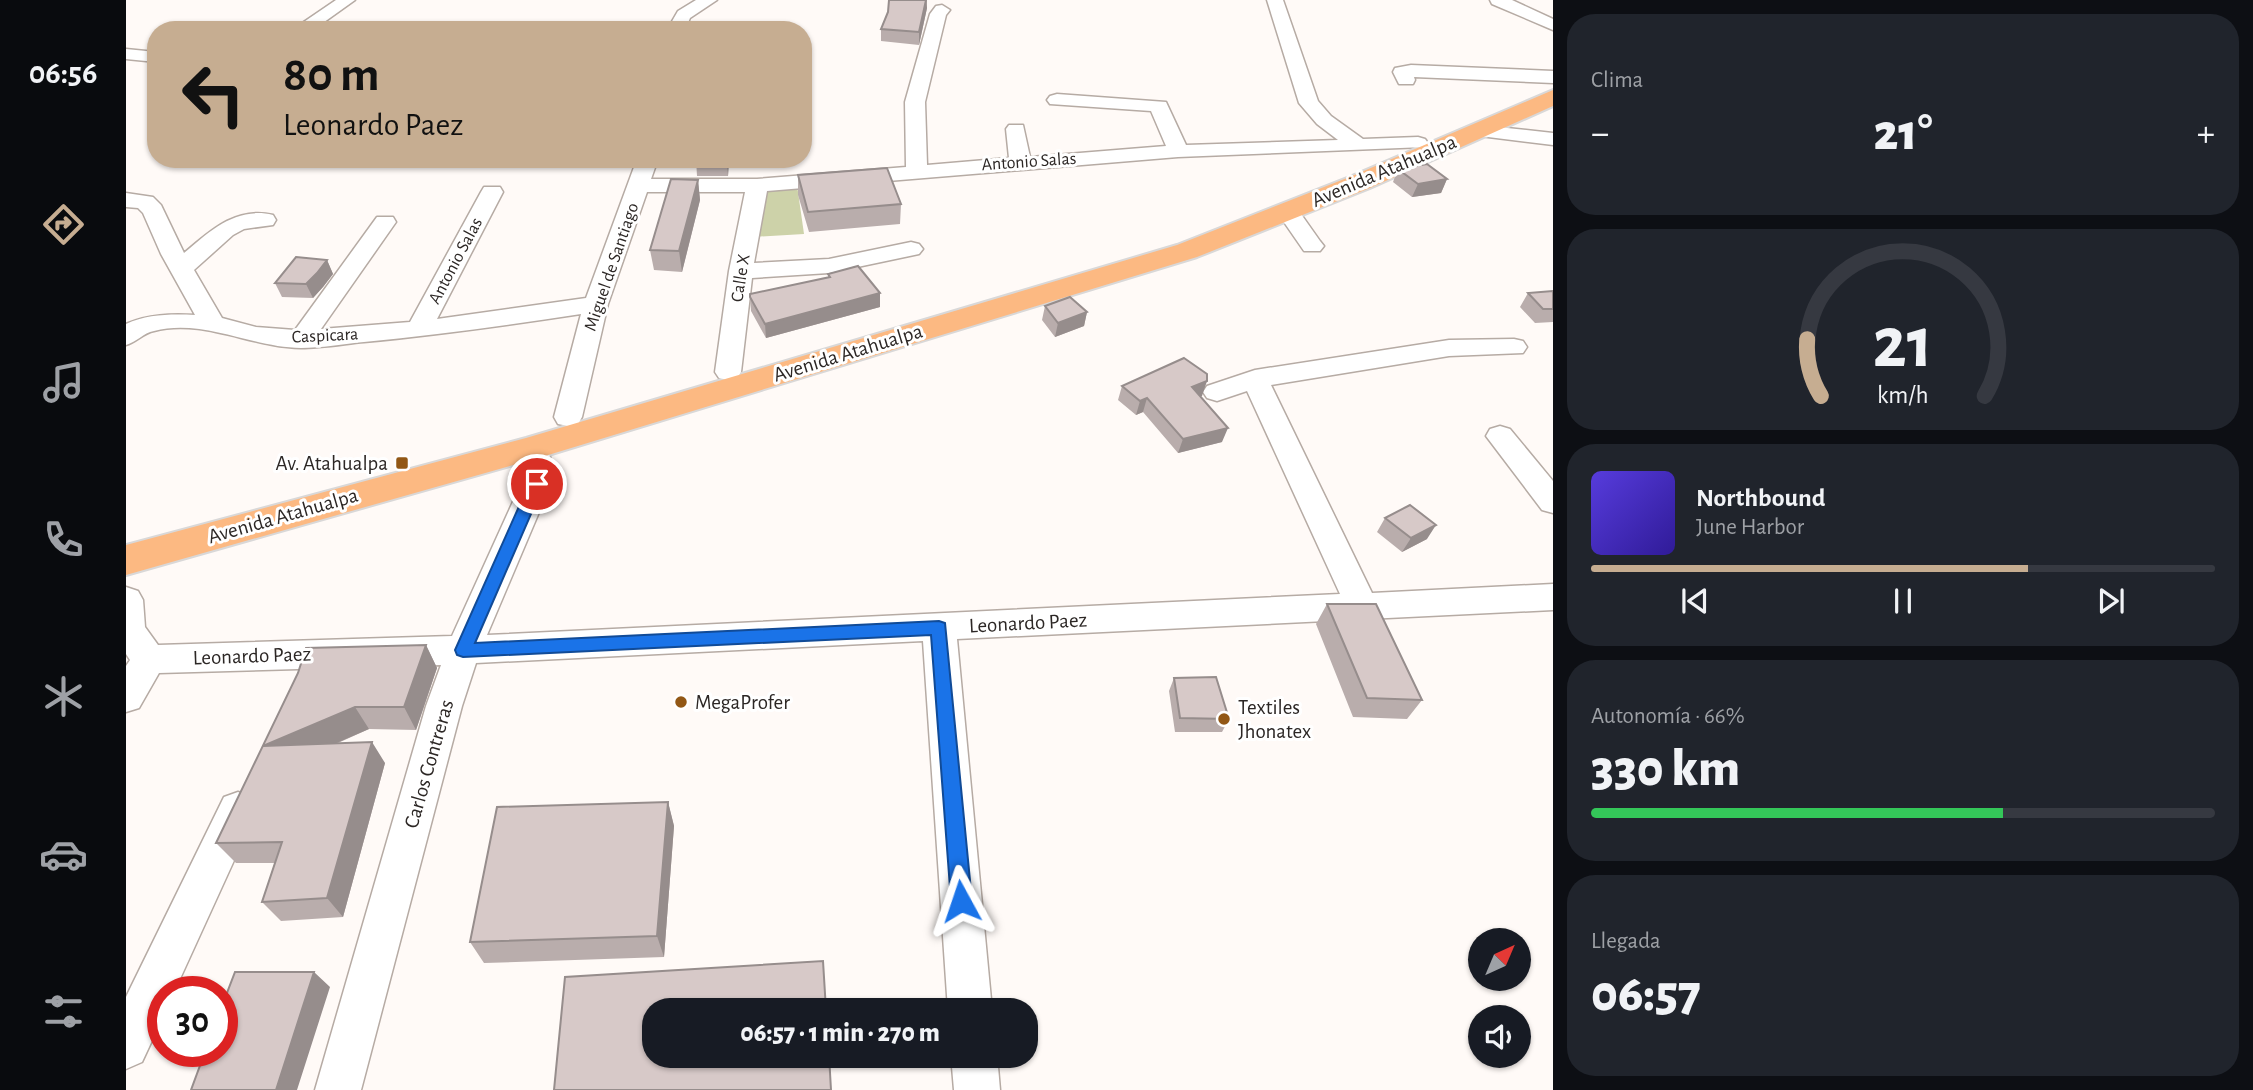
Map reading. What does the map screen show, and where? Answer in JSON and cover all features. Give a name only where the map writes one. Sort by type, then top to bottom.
[{"type":"highway","name":"Avenida Atahualpa","points":[[126,540],[1064,276],[1192,235],[1301,194],[1553,82]]},
{"type":"highway","name":"Avenida Atahualpa","points":[[126,561],[533,448],[1187,251],[1288,212],[1553,97]]},
{"type":"street","points":[[315,21],[348,0]]},
{"type":"street","points":[[678,21],[683,14],[709,0]]},
{"type":"street","points":[[1275,0],[1309,103],[1324,120],[1356,143]]},
{"type":"street","points":[[1481,0],[1499,1],[1553,25]]},
{"type":"street","points":[[917,170],[915,102],[938,14],[942,10]]},
{"type":"street","points":[[126,54],[147,56]]},
{"type":"street","points":[[1406,80],[1402,72],[1553,76]]},
{"type":"street","points":[[1057,100],[1159,106],[1178,151]]},
{"type":"street","points":[[1516,115],[1553,139]]},
{"type":"street","points":[[1016,129],[1020,162]]},
{"type":"street","points":[[1479,131],[1553,139]]},
{"type":"street","name":"Antonio Salas","points":[[640,186],[757,185],[1178,151],[1418,143]]},
{"type":"street","name":"Miguel de Santiago","points":[[568,417],[596,304],[645,168]]},
{"type":"street","name":"Calle X","points":[[728,372],[741,271],[757,185]]},
{"type":"street","name":"Antonio Salas","points":[[419,329],[492,192]]},
{"type":"street","points":[[126,221],[135,201],[153,210],[212,323]]},
{"type":"street","points":[[1288,212],[1312,246]]},
{"type":"street","points":[[183,268],[225,230],[239,223],[265,220]]},
{"type":"street","points":[[301,340],[385,222]]},
{"type":"street","points":[[741,271],[829,265],[911,248]]},
{"type":"street","name":"Caspicara","points":[[126,337],[140,326],[153,323],[212,323],[265,338],[301,340],[419,329],[596,304]]},
{"type":"street","points":[[1217,392],[1255,379],[1449,348],[1514,347]]},
{"type":"street","points":[[1255,379],[1362,606]]},
{"type":"street","points":[[1500,436],[1553,502]]},
{"type":"street","name":"Carlos Contreras","points":[[338,1090],[444,706],[463,650],[537,484],[539,466],[533,448]]},
{"type":"street","name":"Leonardo Paez","points":[[149,660],[463,650],[1553,597]]},
{"type":"street","points":[[126,600],[128,629],[149,660],[126,697]]},
{"type":"street","points":[[939,627],[969,998]]},
{"type":"street","points":[[293,694],[306,654]]},
{"type":"street","points":[[126,1046],[251,782]]},
{"type":"street","points":[[975,1068],[977,1090]]},
{"type":"green space","points":[[797,185],[804,234],[752,237],[763,190]]},
{"type":"building","points":[[889,0],[926,0],[919,32],[881,29],[888,12]]},
{"type":"building","points":[[1427,164],[1447,179],[1418,184],[1398,169]]},
{"type":"building","points":[[887,168],[901,204],[808,212],[798,175]]},
{"type":"building","points":[[671,179],[698,180],[679,251],[650,250]]},
{"type":"building","points":[[296,257],[327,260],[306,284],[275,283]]},
{"type":"building","points":[[858,266],[880,293],[765,324],[750,297],[750,294],[830,277],[828,274]]},
{"type":"building","points":[[1553,291],[1553,309],[1543,309],[1528,293]]},
{"type":"building","points":[[1070,297],[1087,312],[1058,323],[1045,306]]},
{"type":"building","points":[[1184,358],[1207,374],[1207,381],[1192,387],[1228,428],[1183,439],[1147,398],[1140,401],[1122,386]]},
{"type":"building","points":[[1410,505],[1436,525],[1411,538],[1385,518]]},
{"type":"building","points":[[1327,604],[1376,604],[1422,700],[1367,698]]},
{"type":"building","points":[[426,645],[404,707],[355,707],[263,746],[372,742],[327,898],[262,902],[282,842],[216,843],[298,673],[306,648]]},
{"type":"building","points":[[1216,677],[1229,719],[1180,718],[1174,678]]},
{"type":"building","points":[[668,802],[657,936],[470,942],[497,807]]},
{"type":"building","points":[[823,961],[825,998],[642,998],[642,1068],[830,1068],[831,1090],[554,1090],[565,977]]},
{"type":"building","points":[[235,972],[314,972],[276,1090],[191,1090],[199,1067],[238,1067],[238,976],[233,976]]},
{"type":"place","name":"Av. Atahualpa","points":[[402,463]]},
{"type":"place","name":"MegaProfer","points":[[681,702]]},
{"type":"place","name":"Textiles Jhonatex","points":[[1224,719]]},
{"type":"route","points":[[537,484],[463,650],[939,627],[961,901]]}]
